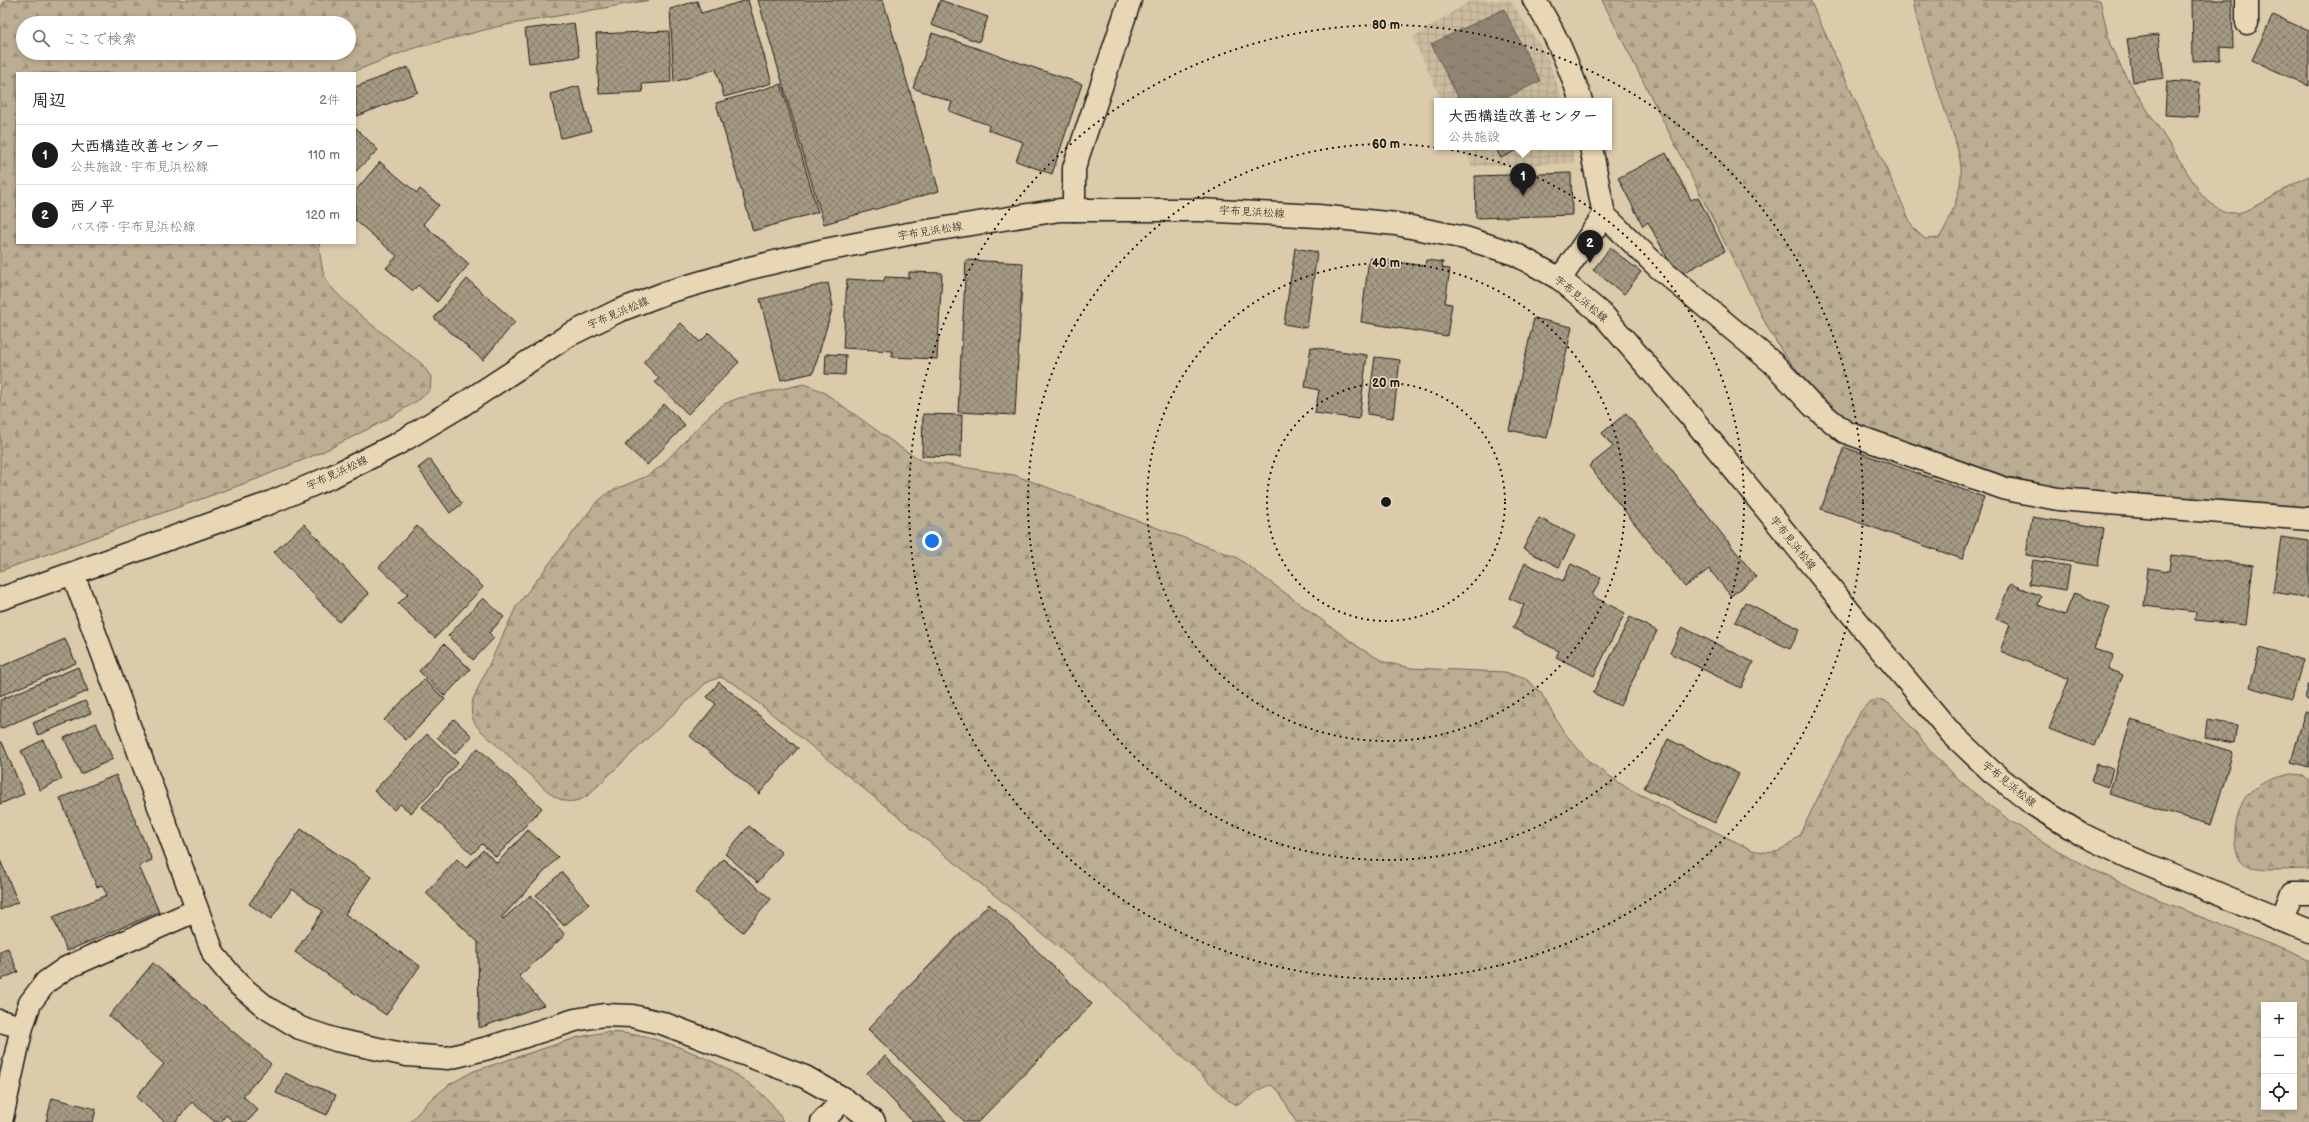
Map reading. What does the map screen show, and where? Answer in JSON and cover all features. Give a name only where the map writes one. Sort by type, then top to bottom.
[{"type":"street","points":[[1074,210],[1074,168],[1130,0]]},
{"type":"street","points":[[1534,0],[1548,20],[1568,63],[1580,98]]},
{"type":"street","points":[[2247,0],[2247,23]]},
{"type":"street","points":[[1592,150],[1604,215],[1658,267],[1773,363],[1813,406],[1845,432],[2006,489],[2058,499],[2309,520]]},
{"type":"street","name":"宇布見浜松線","points":[[0,600],[267,504],[333,476],[397,444],[459,407],[569,335],[618,311],[668,292],[750,268],[825,250],[908,234],[1060,210],[1199,210],[1318,216],[1396,224],[1465,238],[1514,254],[1560,279],[1604,316],[1692,418],[1950,733],[1990,771],[2034,805],[2081,834],[2131,858],[2309,931]]},
{"type":"street","points":[[1560,279],[1604,215]]},
{"type":"street","points":[[73,574],[214,955],[238,984],[267,1008],[300,1028],[336,1040],[407,1054],[448,1058],[488,1048],[575,1020],[604,1015],[632,1016],[662,1023],[805,1076],[844,1099],[871,1121]]},
{"type":"street","points":[[2282,920],[2292,893],[2309,893]]},
{"type":"street","points":[[1,1122],[22,1027],[30,1003],[46,982],[66,968],[197,910]]},
{"type":"street","points":[[0,1022],[22,1027]]},
{"type":"street","points":[[822,1122],[844,1099]]},
{"type":"shaded area","points":[[1471,0],[1510,0],[1547,56],[1562,98],[1441,98],[1413,38]]},
{"type":"shaded area","points":[[1465,150],[1573,150],[1575,163],[1472,166]]},
{"type":"green space","points":[[5,0],[650,0],[500,26],[411,49],[353,72],[16,72],[16,244],[319,244],[323,270],[326,279],[332,288],[355,310],[422,364],[431,377],[430,390],[420,399],[384,421],[322,452],[257,479],[0,571],[0,9]]},
{"type":"green space","points":[[1602,0],[1810,0],[1913,228],[1925,239],[1939,238],[1947,223],[1958,194],[1961,167],[1955,140],[1923,43],[1913,0],[2100,0],[2110,45],[2125,75],[2203,197],[2226,212],[2235,213],[2252,208],[2262,203],[2309,176],[2309,507],[2060,488],[2009,477],[1851,422],[1821,397],[1802,376],[1783,353],[1768,328]]},
{"type":"green space","points":[[804,384],[822,391],[904,450],[923,461],[1014,475],[1236,557],[1360,648],[1384,662],[1411,668],[1505,672],[1526,679],[1541,693],[1563,731],[1589,762],[1627,788],[1752,850],[1768,852],[1779,851],[1800,834],[1861,711],[1870,701],[1882,700],[1900,714],[1930,750],[1973,792],[2011,821],[2050,846],[2091,869],[2134,889],[2309,960],[2309,1122],[1296,1122],[1279,1091],[1271,1085],[1262,1088],[1237,1105],[1228,1100],[1110,989],[735,684],[720,677],[706,683],[587,796],[569,802],[557,798],[480,730],[472,716],[473,699],[516,607],[595,504],[609,492],[647,476],[660,467],[711,414],[724,404],[739,398]]},
{"type":"green space","points":[[2292,774],[2303,775],[2309,780],[2309,869],[2267,870],[2245,865],[2239,859],[2235,841],[2237,819],[2244,800],[2252,790],[2263,783],[2281,776]]},
{"type":"green space","points":[[605,1032],[623,1033],[670,1044],[716,1063],[738,1076],[757,1090],[773,1106],[783,1122],[410,1122],[429,1101],[450,1084],[474,1071],[579,1037]]},
{"type":"water","points":[[1504,9],[1540,81],[1506,98],[1458,98],[1431,44]]},
{"type":"building","points":[[748,0],[772,83],[724,97],[716,69],[674,82],[670,9],[697,1],[701,13]]},
{"type":"building","points":[[758,0],[883,0],[939,191],[824,224]]},
{"type":"building","points":[[940,0],[988,17],[979,42],[931,25]]},
{"type":"building","points":[[2192,0],[2232,0],[2233,48],[2220,47],[2220,60],[2193,61]]},
{"type":"building","points":[[2273,15],[2309,31],[2309,86],[2252,60]]},
{"type":"building","points":[[574,23],[579,57],[529,63],[525,29]]},
{"type":"building","points":[[669,31],[671,82],[642,84],[643,92],[599,94],[596,34]]},
{"type":"building","points":[[932,33],[1082,84],[1052,174],[1016,161],[1023,142],[988,130],[989,125],[949,111],[952,102],[913,88]]},
{"type":"building","points":[[2158,35],[2164,78],[2133,82],[2127,39]]},
{"type":"building","points":[[408,67],[418,92],[357,116],[356,87]]},
{"type":"building","points":[[2167,81],[2200,83],[2198,117],[2165,115]]},
{"type":"building","points":[[781,84],[818,212],[753,231],[716,103]]},
{"type":"building","points":[[579,86],[591,131],[561,138],[550,94]]},
{"type":"building","points":[[356,128],[378,150],[356,171]]},
{"type":"building","points":[[1497,150],[1517,150],[1501,158]]},
{"type":"building","points":[[1666,153],[1691,200],[1698,197],[1725,251],[1677,276],[1648,222],[1643,226],[1618,178]]},
{"type":"building","points":[[380,162],[417,193],[420,189],[439,205],[423,224],[469,264],[437,302],[418,285],[413,291],[386,268],[397,256],[356,221],[356,190]]},
{"type":"building","points":[[1571,173],[1572,215],[1476,218],[1475,176]]},
{"type":"building","points":[[1295,248],[1317,252],[1307,328],[1284,324]]},
{"type":"building","points":[[1610,248],[1641,272],[1624,294],[1593,270]]},
{"type":"building","points":[[1369,258],[1425,266],[1426,260],[1443,262],[1442,268],[1450,269],[1445,303],[1452,304],[1447,336],[1361,322]]},
{"type":"building","points":[[966,260],[1023,263],[1015,415],[958,412]]},
{"type":"building","points":[[909,272],[942,273],[937,359],[892,357],[892,351],[843,348],[847,279],[884,281],[885,277],[909,278]]},
{"type":"building","points":[[467,279],[515,322],[483,360],[434,318]]},
{"type":"building","points":[[828,283],[833,306],[813,373],[781,380],[760,299]]},
{"type":"building","points":[[1534,318],[1572,327],[1547,438],[1509,430]]},
{"type":"building","points":[[681,323],[700,342],[709,333],[739,362],[688,414],[655,382],[659,378],[643,362]]},
{"type":"building","points":[[1311,347],[1367,355],[1359,419],[1315,413],[1319,390],[1305,387]]},
{"type":"building","points":[[826,354],[846,355],[845,375],[825,374]]},
{"type":"building","points":[[1375,357],[1400,360],[1393,418],[1367,414]]},
{"type":"building","points":[[664,404],[685,425],[647,465],[625,445]]},
{"type":"building","points":[[1626,413],[1756,577],[1731,596],[1709,569],[1685,587],[1589,466],[1613,447],[1602,433]]},
{"type":"building","points":[[923,414],[962,415],[961,457],[922,456]]},
{"type":"building","points":[[1844,447],[1984,497],[1962,559],[1821,509]]},
{"type":"building","points":[[430,459],[462,504],[450,513],[418,468]]},
{"type":"building","points":[[2032,517],[2104,528],[2098,566],[2026,555]]},
{"type":"building","points":[[1539,518],[1575,536],[1559,567],[1523,549]]},
{"type":"building","points":[[304,524],[369,594],[339,622],[274,552]]},
{"type":"building","points":[[417,526],[483,587],[435,638],[398,604],[408,594],[379,567]]},
{"type":"building","points":[[2281,537],[2309,541],[2309,598],[2273,592]]},
{"type":"building","points":[[2171,555],[2253,565],[2246,625],[2195,620],[2196,612],[2144,606],[2148,568],[2169,571]]},
{"type":"building","points":[[2033,560],[2070,566],[2066,590],[2029,584]]},
{"type":"building","points":[[1525,563],[1563,581],[1571,564],[1601,578],[1592,596],[1625,613],[1594,676],[1556,657],[1559,651],[1513,628],[1524,605],[1509,598]]},
{"type":"building","points":[[2010,584],[2041,596],[2038,605],[2065,615],[2074,593],[2110,607],[2094,648],[2114,655],[2108,669],[2123,675],[2094,746],[2049,729],[2069,679],[2000,651],[2010,625],[1996,619]]},
{"type":"building","points":[[483,598],[504,617],[489,633],[494,638],[473,660],[448,636]]},
{"type":"building","points":[[1745,602],[1800,629],[1790,649],[1735,622]]},
{"type":"building","points":[[1630,617],[1657,631],[1620,706],[1593,693]]},
{"type":"building","points":[[1682,627],[1753,662],[1741,688],[1670,653]]},
{"type":"building","points":[[65,639],[76,663],[0,696],[0,667]]},
{"type":"building","points":[[444,644],[470,669],[445,696],[419,671]]},
{"type":"building","points":[[2260,648],[2303,660],[2292,699],[2250,687]]},
{"type":"building","points":[[78,667],[88,691],[0,729],[0,700]]},
{"type":"building","points":[[424,679],[445,699],[406,740],[384,720]]},
{"type":"building","points":[[719,682],[798,748],[759,794],[690,736],[716,704],[707,697]]},
{"type":"building","points":[[2309,684],[2309,701],[2305,699]]},
{"type":"building","points":[[85,701],[91,713],[38,735],[33,723]]},
{"type":"building","points":[[2305,712],[2309,713],[2309,767],[2291,762]]},
{"type":"building","points":[[454,719],[472,736],[455,754],[437,737]]},
{"type":"building","points":[[2131,720],[2233,752],[2211,825],[2109,794]]},
{"type":"building","points":[[2207,720],[2237,725],[2234,743],[2205,738]]},
{"type":"building","points":[[96,723],[113,759],[81,774],[64,738]]},
{"type":"building","points":[[427,734],[458,763],[411,813],[400,804],[394,810],[374,791]]},
{"type":"building","points":[[1668,739],[1739,774],[1715,823],[1644,788]]},
{"type":"building","points":[[43,740],[62,779],[40,790],[21,751]]},
{"type":"building","points":[[0,742],[2,742],[24,794],[0,804]]},
{"type":"building","points":[[478,748],[542,808],[496,857],[482,844],[472,854],[422,807]]},
{"type":"building","points":[[2097,764],[2113,769],[2108,787],[2091,781]]},
{"type":"building","points":[[116,775],[152,860],[139,866],[159,912],[67,951],[53,917],[107,895],[102,885],[97,887],[60,798]]},
{"type":"building","points":[[749,826],[782,853],[758,882],[725,854]]},
{"type":"building","points":[[301,829],[371,877],[345,914],[420,966],[386,1015],[295,952],[323,911],[292,889],[271,919],[249,904]]},
{"type":"building","points":[[528,830],[558,857],[502,917],[503,919],[531,895],[565,935],[519,976],[544,1005],[479,1028],[478,942],[426,893],[457,859],[466,868],[483,850],[497,863]]},
{"type":"building","points":[[723,859],[771,899],[743,932],[695,893]]},
{"type":"building","points":[[0,860],[18,902],[0,910]]},
{"type":"building","points":[[562,872],[589,904],[564,926],[536,895]]},
{"type":"building","points":[[989,904],[1092,1004],[978,1122],[965,1122],[868,1029]]},
{"type":"building","points":[[8,948],[18,972],[0,980],[0,951]]},
{"type":"building","points":[[153,963],[271,1064],[243,1096],[258,1110],[247,1122],[234,1122],[226,1115],[221,1122],[215,1122],[192,1102],[175,1122],[165,1122],[136,1097],[164,1064],[109,1016]]},
{"type":"building","points":[[885,1056],[947,1122],[913,1122],[867,1073]]},
{"type":"building","points":[[285,1073],[336,1095],[327,1115],[276,1093]]},
{"type":"building","points":[[52,1098],[96,1109],[93,1122],[46,1122]]},
{"type":"place","name":"大西構造改善センター","points":[[1523,196]]},
{"type":"place","name":"西ノ平","points":[[1590,263]]}]
